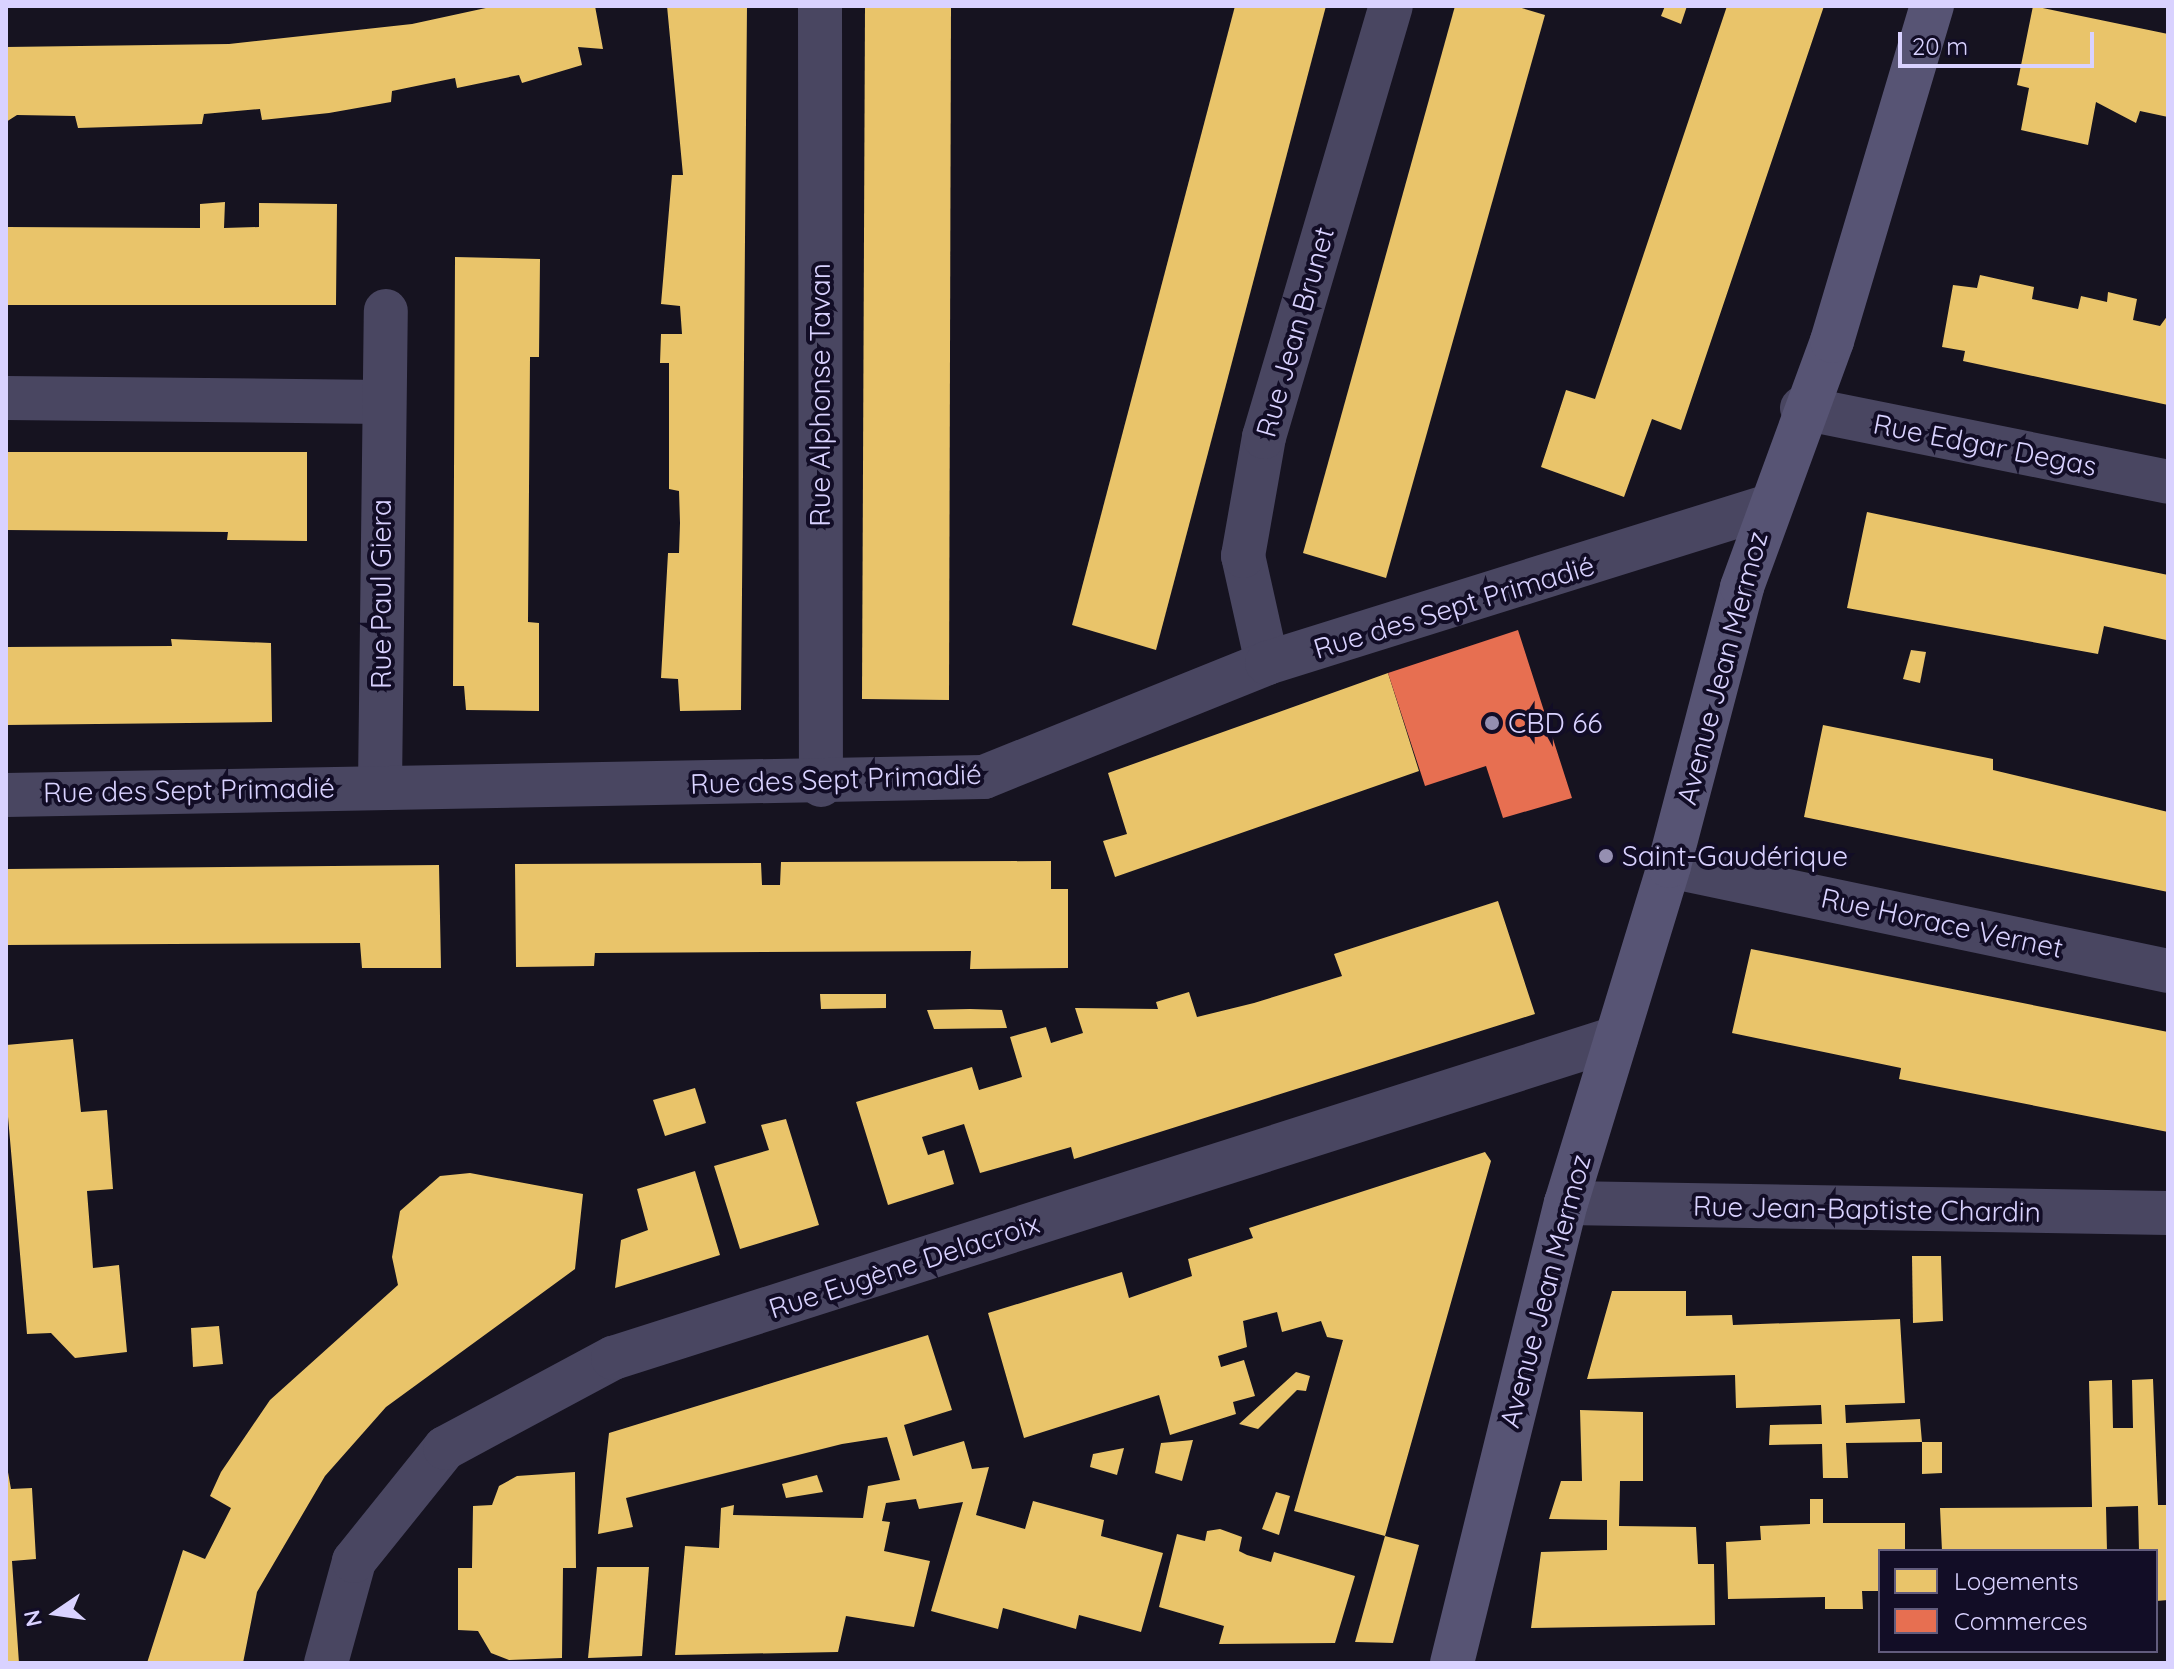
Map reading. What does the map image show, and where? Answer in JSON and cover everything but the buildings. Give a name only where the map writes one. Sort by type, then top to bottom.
[{"type":"street","name":"Rue Alphonse Tavan","points":[[820,6],[821,785]]},
{"type":"street","name":"Rue Jean Brunet","points":[[1267,663],[1243,556],[1264,437],[1391,6]]},
{"type":"street","name":"Avenue Jean Mermoz","points":[[1452,1663],[1566,1203],[1669,866],[1766,507],[1802,408],[1832,341],[1932,6]]},
{"type":"street","name":"Rue Paul Giera","points":[[380,786],[386,311]]},
{"type":"street","points":[[6,398],[383,402]]},
{"type":"street","name":"Rue Edgar Degas","points":[[1802,408],[2168,482]]},
{"type":"street","name":"Rue des Sept Primadié","points":[[6,795],[380,786],[821,785],[984,777],[1267,663],[1766,507]]},
{"type":"street","name":"Rue Horace Vernet","points":[[1669,866],[2168,971]]},
{"type":"street","name":"Rue Eugène Delacroix","points":[[326,1663],[354,1561],[445,1448],[613,1358],[1616,1038]]},
{"type":"street","name":"Rue Jean-Baptiste Chardin","points":[[1566,1203],[2168,1213]]},
{"type":"place","name":"CBD 66","points":[[1492,723]]},
{"type":"place","name":"Saint-Gaudérique","points":[[1606,856]]}]
